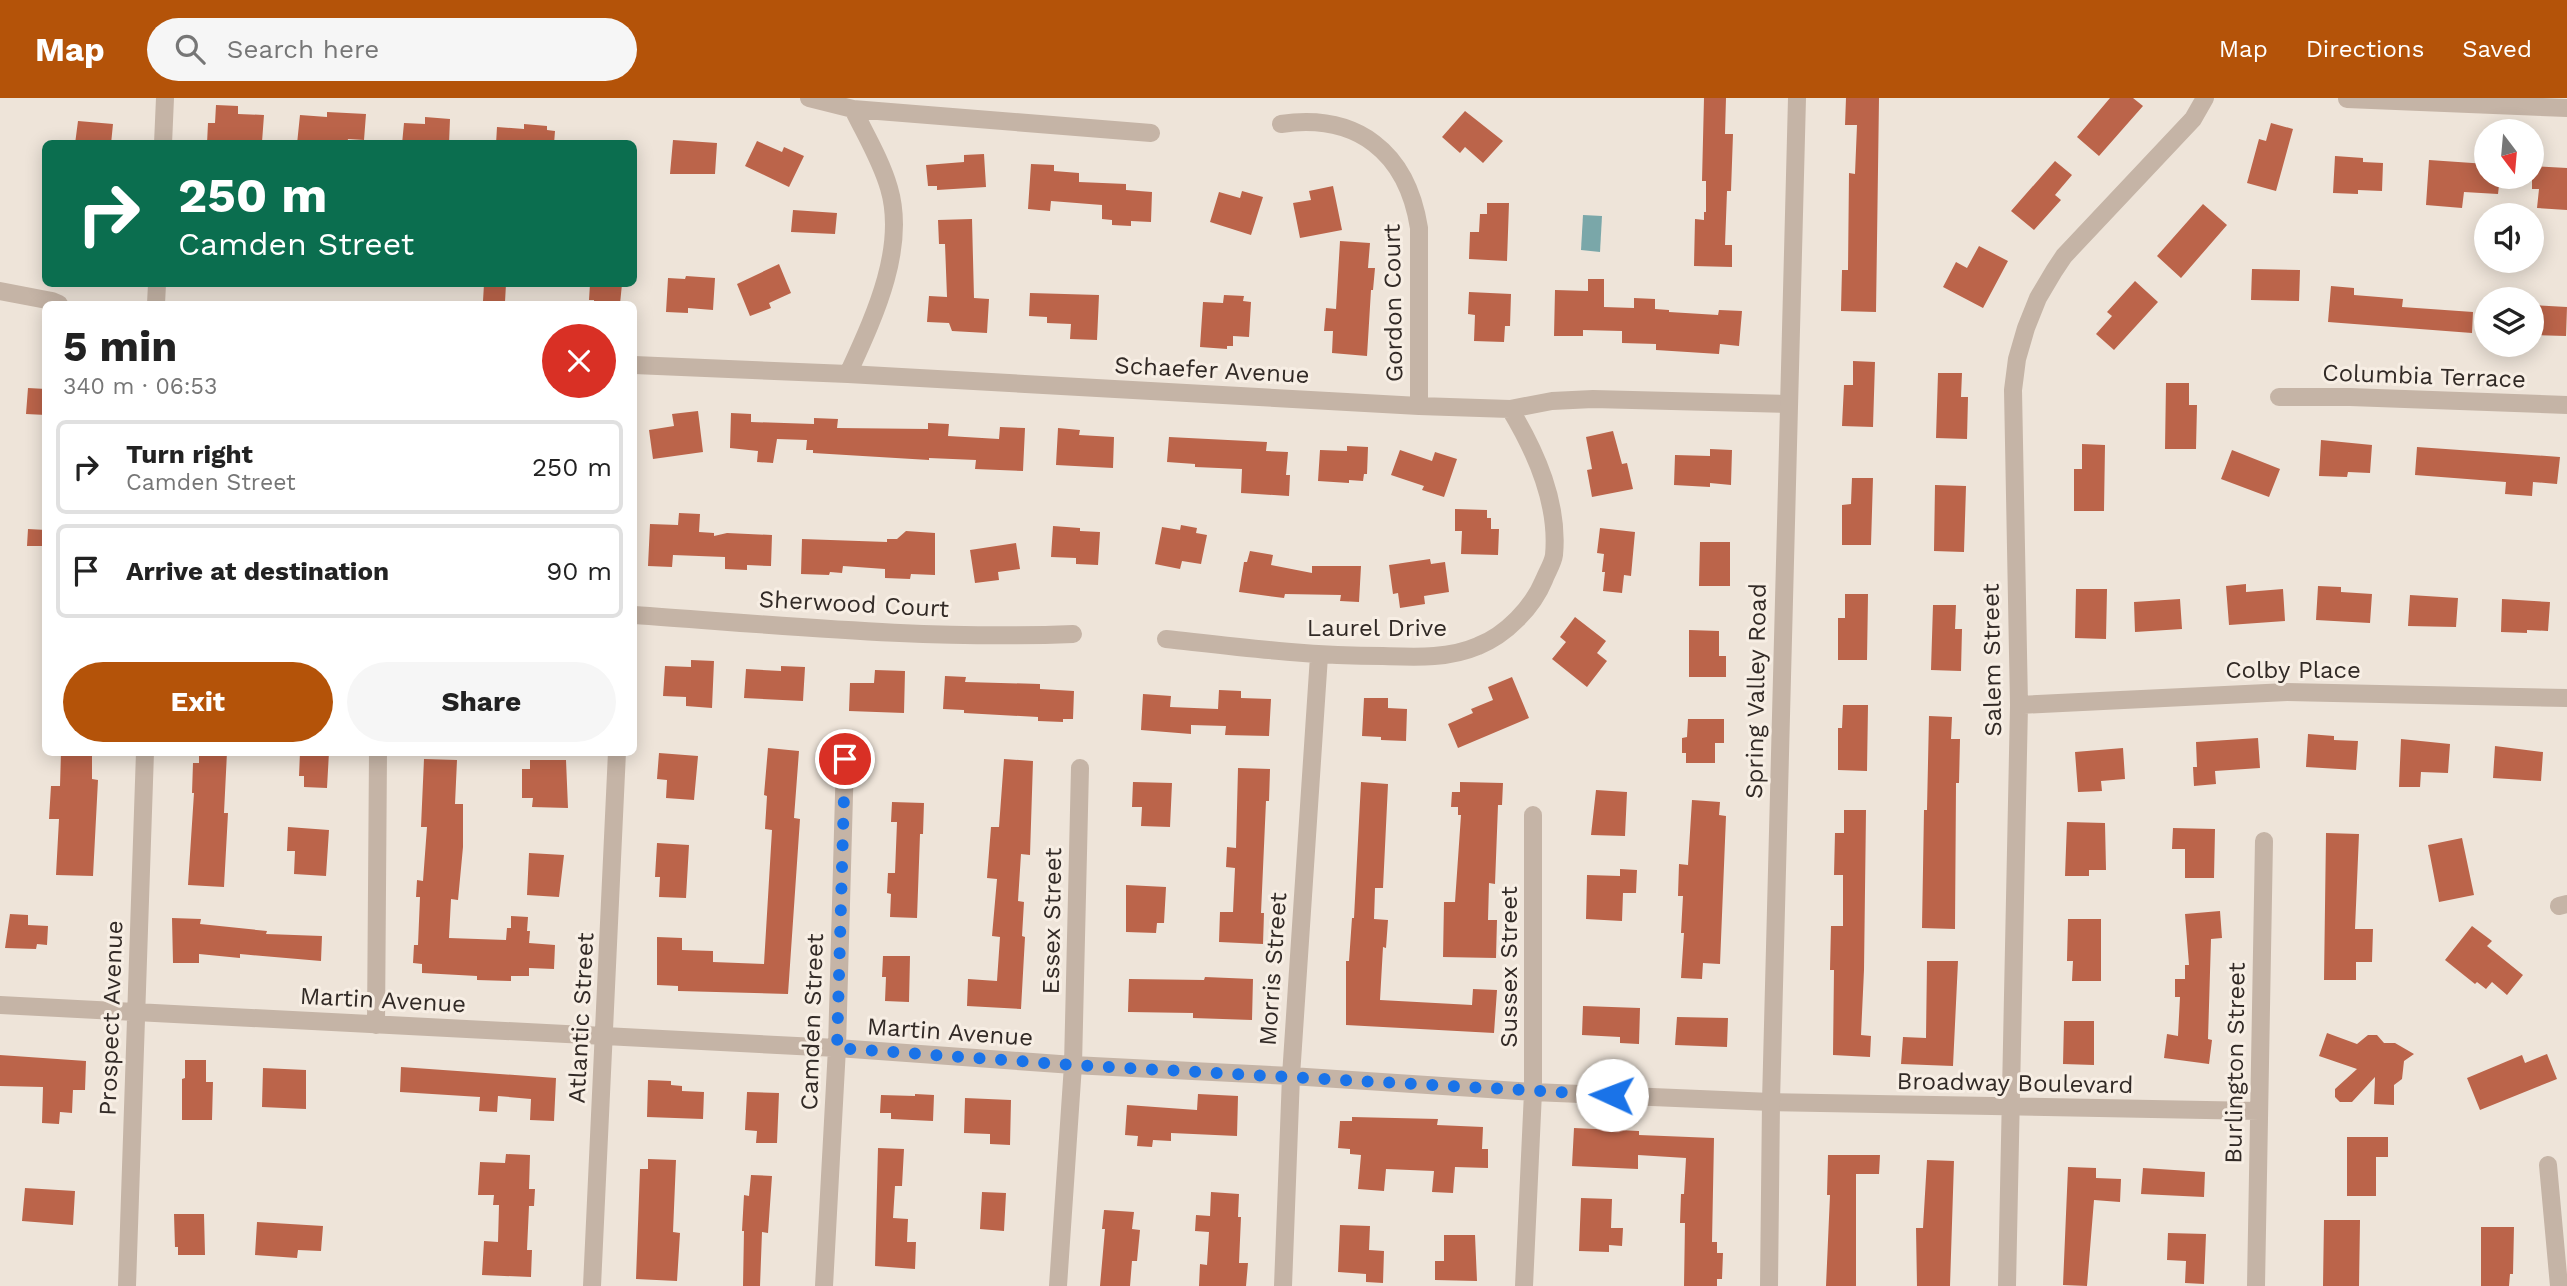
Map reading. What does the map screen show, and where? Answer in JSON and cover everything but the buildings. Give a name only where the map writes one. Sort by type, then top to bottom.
[{"type":"street","points":[[163,140],[165,98]]},
{"type":"street","points":[[809,98],[853,109],[1151,132]]},
{"type":"street","name":"Spring Valley Road","points":[[1769,1286],[1771,1102],[1797,98]]},
{"type":"street","name":"Salem Street","points":[[2007,1286],[2019,705],[2013,390],[2017,359],[2038,298],[2064,256],[2193,119],[2205,98]]},
{"type":"street","points":[[2347,99],[2567,108]]},
{"type":"street","points":[[848,374],[873,318],[892,254],[895,218],[889,187],[853,109]]},
{"type":"street","name":"Gordon Court","points":[[1281,124],[1317,121],[1352,130],[1376,144],[1394,161],[1407,181],[1415,202],[1419,228],[1419,406]]},
{"type":"street","points":[[0,291],[52,301]]},
{"type":"street","name":"Schaefer Avenue","points":[[637,365],[848,374],[1419,406],[1510,409],[1552,401],[1593,399],[1788,404]]},
{"type":"street","name":"Columbia Terrace","points":[[2279,397],[2567,405]]},
{"type":"street","name":"Laurel Drive","points":[[1166,639],[1319,656],[1423,657],[1455,653],[1479,646],[1504,632],[1541,587],[1554,557],[1550,500],[1532,449],[1510,409]]},
{"type":"street","name":"Sherwood Court","points":[[637,615],[991,636],[1073,634]]},
{"type":"street","name":"Morris Street","points":[[1283,1286],[1291,1076],[1319,656]]},
{"type":"street","name":"Colby Place","points":[[2019,705],[2287,692],[2567,698]]},
{"type":"street","name":"Prospect Avenue","points":[[127,1286],[145,756]]},
{"type":"street","points":[[376,1025],[378,756]]},
{"type":"street","name":"Atlantic Street","points":[[592,1286],[617,756]]},
{"type":"street","name":"Camden Street","points":[[824,1286],[837,1048],[845,759]]},
{"type":"street","name":"Essex Street","points":[[1059,1286],[1073,1065],[1080,768]]},
{"type":"street","name":"Sussex Street","points":[[1524,1286],[1533,1092],[1533,815]]},
{"type":"street","name":"Burlington Street","points":[[2256,1286],[2264,841]]},
{"type":"street","name":"Martin Avenue","points":[[0,1005],[605,1035],[1533,1092],[1771,1102]]},
{"type":"street","name":"Broadway Boulevard","points":[[1771,1102],[2259,1111]]},
{"type":"street","points":[[2548,1165],[2559,1286]]},
{"type":"water","points":[[1583,215],[1602,216],[1600,252],[1581,250]]},
{"type":"route","points":[[845,759],[837,1048],[1073,1065],[1612,1095]]}]
